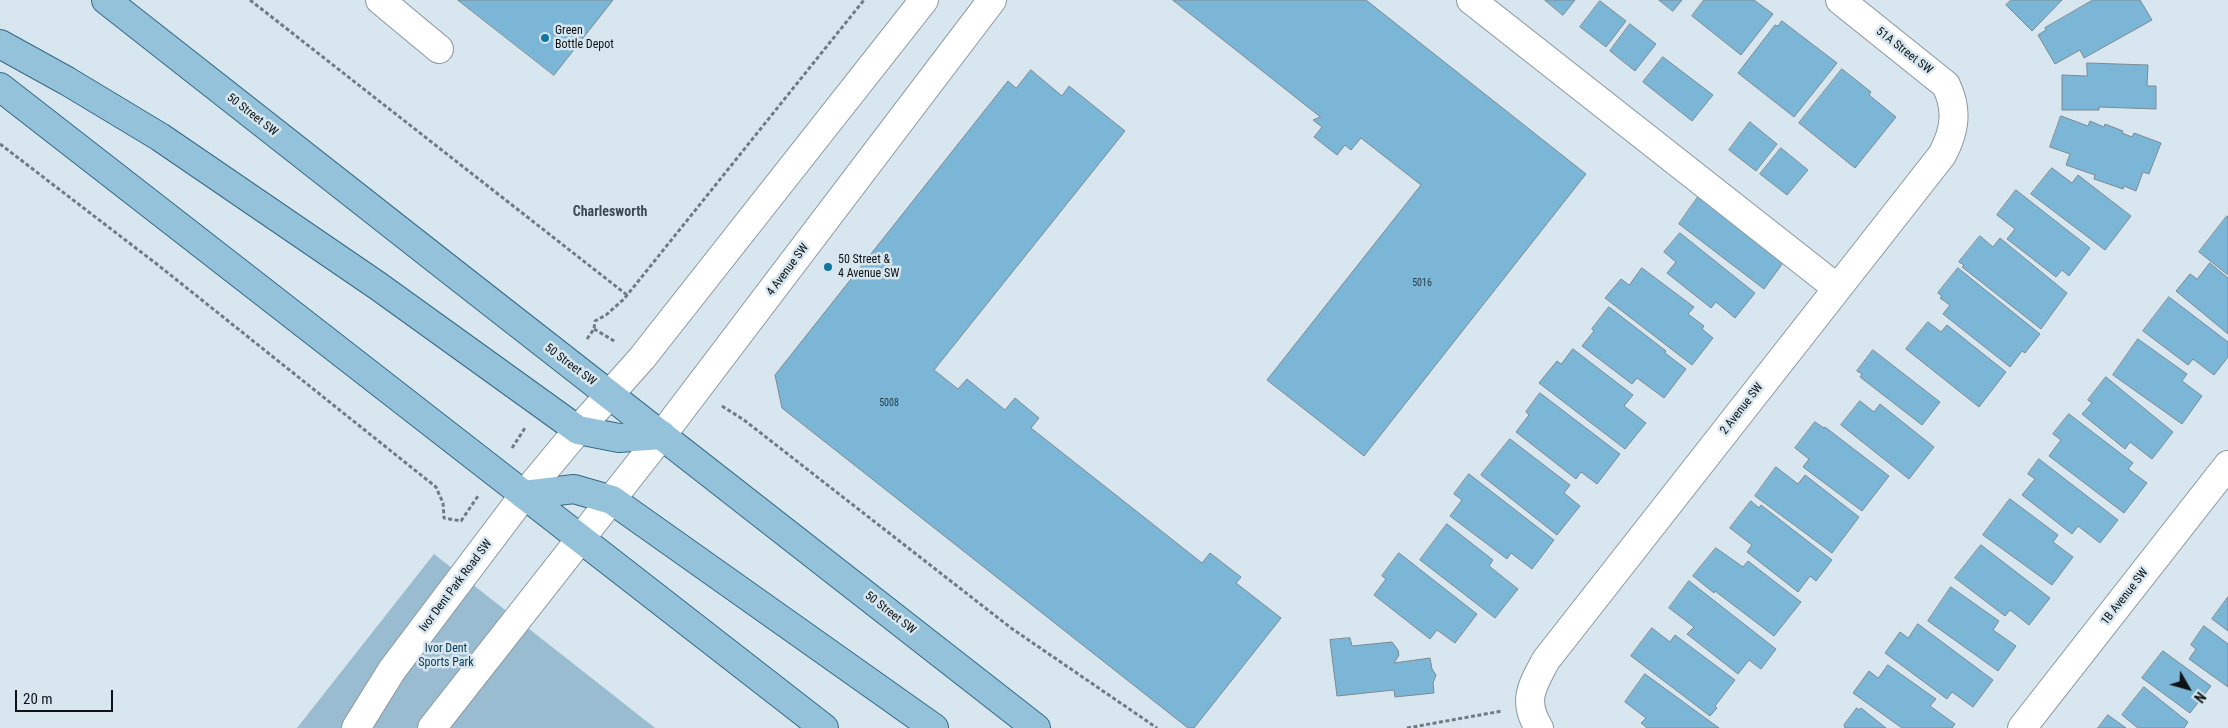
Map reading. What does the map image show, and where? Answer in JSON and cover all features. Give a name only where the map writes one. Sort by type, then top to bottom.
[{"type":"main road","name":"50 Street SW","points":[[106,0],[518,325],[662,435],[1036,728]]},
{"type":"main road","points":[[0,44],[67,80],[160,137],[378,286],[578,430],[619,438],[662,435]]},
{"type":"main road","points":[[0,87],[824,728]]},
{"type":"main road","points":[[524,495],[574,489],[612,500],[934,728]]},
{"type":"street","points":[[524,495],[609,394],[642,358],[924,0]]},
{"type":"street","name":"4 Avenue SW","points":[[581,539],[992,0]]},
{"type":"street","points":[[1471,0],[1837,288]]},
{"type":"street","name":"51A Street SW","points":[[1840,0],[1946,85],[1952,98],[1955,112]]},
{"type":"street","points":[[392,4],[439,49]]},
{"type":"street","name":"2 Avenue SW","points":[[1534,717],[1530,693],[1546,660],[1942,155],[1953,128],[1955,112]]},
{"type":"street","name":"1B Avenue SW","points":[[2022,728],[2228,465]]},
{"type":"street","name":"Ivor Dent Park Road SW","points":[[356,728],[392,670],[524,495]]},
{"type":"street","points":[[432,728],[581,539]]},
{"type":"path","points":[[250,0],[627,295]]},
{"type":"path","points":[[594,329],[595,321],[606,315],[627,295],[864,0]]},
{"type":"path","points":[[0,144],[158,265],[436,487],[443,503],[444,518],[461,521]]},
{"type":"path","points":[[731,412],[1011,628],[1157,728]]},
{"type":"path","points":[[1407,728],[1534,717]]},
{"type":"green space","name":"Ivor Dent Sports Park","points":[[434,554],[655,728],[297,728]]},
{"type":"building","name":"Green Bottle Depot","points":[[458,0],[613,0],[554,75]]},
{"type":"building","points":[[1173,0],[1366,0],[1586,174],[1364,456],[1267,380],[1421,185],[1361,138],[1351,150],[1345,145],[1337,155],[1314,137],[1322,127],[1313,120],[1320,117]]},
{"type":"building","points":[[1545,0],[1575,0],[1563,15]]},
{"type":"building","points":[[1659,0],[1682,0],[1673,11]]},
{"type":"building","points":[[1704,0],[1754,0],[1773,14],[1741,55],[1692,16]]},
{"type":"building","points":[[2011,0],[2062,0],[2032,31],[2006,5]]},
{"type":"building","points":[[2093,0],[2140,0],[2152,20],[2084,58],[2080,50],[2055,64],[2038,35],[2046,30],[2045,28]]},
{"type":"building","points":[[1600,1],[1626,21],[1606,47],[1580,27]]},
{"type":"building","points":[[1782,21],[1837,63],[1794,117],[1738,73],[1775,25],[1778,26]]},
{"type":"building","points":[[1630,24],[1656,44],[1635,71],[1610,51]]},
{"type":"building","points":[[1663,57],[1713,95],[1692,121],[1643,82]]},
{"type":"building","points":[[2087,63],[2148,65],[2147,86],[2156,86],[2156,109],[2099,107],[2099,110],[2062,110],[2062,75],[2087,76]]},
{"type":"building","points":[[1842,69],[1871,92],[1869,95],[1896,117],[1855,168],[1799,123]]},
{"type":"building","points":[[1031,70],[1062,96],[1069,86],[1125,131],[934,370],[958,389],[967,379],[1005,410],[1015,398],[1039,418],[1031,428],[1202,563],[1210,553],[1241,577],[1236,583],[1281,618],[1194,728],[1188,728],[782,408],[775,375],[1008,81],[1016,88]]},
{"type":"building","points":[[2061,116],[2088,126],[2090,121],[2104,127],[2105,124],[2123,131],[2122,133],[2132,137],[2134,133],[2161,143],[2149,174],[2143,172],[2136,191],[2124,186],[2123,189],[2094,179],[2095,175],[2066,165],[2070,154],[2050,147]]},
{"type":"building","points":[[1750,122],[1777,144],[1756,171],[1729,150]]},
{"type":"building","points":[[1781,148],[1808,170],[1787,195],[1760,174]]},
{"type":"building","points":[[2052,168],[2072,183],[2078,175],[2131,216],[2105,250],[2031,194]]},
{"type":"building","points":[[1705,187],[1785,260],[1764,289],[1679,224]]},
{"type":"building","points":[[2016,190],[2090,248],[2069,276],[2062,270],[2056,277],[2007,239],[2015,229],[1997,215]]},
{"type":"building","points":[[2228,217],[2228,275],[2199,252]]},
{"type":"building","points":[[1680,233],[1755,293],[1735,318],[1716,302],[1711,308],[1667,273],[1676,262],[1664,252]]},
{"type":"building","points":[[1980,236],[1993,247],[2000,238],[2067,293],[2041,329],[1962,267],[1964,265],[1959,262]]},
{"type":"building","points":[[2210,263],[2228,278],[2228,334],[2176,291],[2190,274],[2197,279]]},
{"type":"building","points":[[1642,268],[1694,307],[1688,314],[1704,326],[1702,329],[1713,338],[1692,365],[1605,298],[1621,279],[1629,285]]},
{"type":"building","points":[[1958,268],[2040,334],[2025,353],[2022,351],[2010,367],[1943,314],[1950,305],[1940,298],[1942,296],[1938,293]]},
{"type":"building","points":[[2169,297],[2228,342],[2228,357],[2214,375],[2193,359],[2188,365],[2143,331]]},
{"type":"building","points":[[1609,307],[1686,369],[1664,398],[1637,378],[1632,384],[1582,346]]},
{"type":"building","points":[[1928,322],[1941,332],[1947,325],[2006,372],[1979,407],[1906,349]]},
{"type":"building","points":[[2138,339],[2187,374],[2182,381],[2202,396],[2182,424],[2113,375]]},
{"type":"building","points":[[1573,349],[1633,395],[1624,406],[1646,423],[1625,449],[1539,383],[1557,361],[1561,364]]},
{"type":"building","points":[[1873,350],[1940,402],[1922,425],[1860,377],[1862,374],[1857,371]]},
{"type":"building","points":[[2106,377],[2173,432],[2152,459],[2130,442],[2125,449],[2082,414],[2092,403],[2088,400]]},
{"type":"building","points":[[1540,393],[1620,454],[1597,484],[1581,472],[1576,479],[1516,432],[1529,415],[1526,412]]},
{"type":"building","points":[[1860,401],[1874,412],[1880,404],[1934,447],[1909,479],[1841,425]]},
{"type":"building","points":[[2069,414],[2133,463],[2128,469],[2147,483],[2124,513],[2049,456],[2061,440],[2053,434]]},
{"type":"building","points":[[1815,422],[1825,427],[1889,476],[1862,511],[1803,467],[1809,459],[1795,448]]},
{"type":"building","points":[[1510,439],[1570,485],[1564,493],[1580,506],[1557,535],[1481,475]]},
{"type":"building","points":[[2039,459],[2118,520],[2100,543],[2078,526],[2072,534],[2022,495],[2035,479],[2028,474]]},
{"type":"building","points":[[1776,467],[1798,484],[1805,475],[1859,517],[1832,553],[1755,496]]},
{"type":"building","points":[[1469,474],[1554,540],[1532,569],[1511,553],[1507,559],[1450,516],[1462,500],[1454,494]]},
{"type":"building","points":[[2010,499],[2058,535],[2053,542],[2073,557],[2052,585],[1983,535]]},
{"type":"building","points":[[1751,501],[1759,508],[1761,505],[1832,560],[1816,581],[1810,576],[1798,592],[1747,552],[1752,545],[1730,528]]},
{"type":"building","points":[[1447,524],[1493,560],[1489,566],[1518,589],[1495,618],[1420,560]]},
{"type":"building","points":[[1981,545],[2050,598],[2029,625],[2010,610],[2005,616],[1955,578]]},
{"type":"building","points":[[1716,548],[1743,567],[1748,561],[1801,602],[1774,636],[1693,576]]},
{"type":"building","points":[[1399,553],[1477,614],[1455,643],[1437,630],[1430,639],[1374,595],[1386,579],[1382,576]]},
{"type":"building","points":[[1689,581],[1776,649],[1761,669],[1749,660],[1738,674],[1687,634],[1694,627],[1669,608]]},
{"type":"building","points":[[1951,587],[1999,621],[1993,630],[2016,646],[1998,671],[1928,621]]},
{"type":"building","points":[[2228,597],[2228,631],[2212,619]]},
{"type":"building","points":[[1918,624],[1993,680],[1973,707],[1952,692],[1947,699],[1885,653],[1900,632],[1908,638]]},
{"type":"building","points":[[2204,626],[2228,644],[2228,687],[2189,659],[2196,649],[2191,645]]},
{"type":"building","points":[[1652,628],[1670,642],[1675,635],[1735,680],[1715,706],[1717,708],[1710,716],[1631,656]]},
{"type":"building","points":[[1350,638],[1352,646],[1392,642],[1399,655],[1394,663],[1430,658],[1432,669],[1436,675],[1433,683],[1434,693],[1395,697],[1394,690],[1337,696],[1330,640]]},
{"type":"building","points":[[2163,651],[2211,686],[2190,713],[2142,678]]},
{"type":"building","points":[[1888,665],[1936,699],[1930,706],[1955,724],[1952,728],[1902,728],[1853,693],[1869,671],[1878,678]]},
{"type":"building","points":[[1645,674],[1719,728],[1647,728],[1641,723],[1646,718],[1625,702]]},
{"type":"building","points":[[2144,687],[2188,722],[2184,728],[2138,728],[2122,715]]},
{"type":"building","points":[[1857,708],[1859,710],[1861,708],[1886,728],[1845,728],[1844,725]]},
{"type":"building","points":[[2108,715],[2126,728],[2098,728]]},
{"type":"place","name":"Green Bottle Depot","points":[[545,38]]},
{"type":"place","name":"50 Street & 4 Avenue SW","points":[[828,267]]},
{"type":"district","name":"Charlesworth","points":[[610,212]]}]
